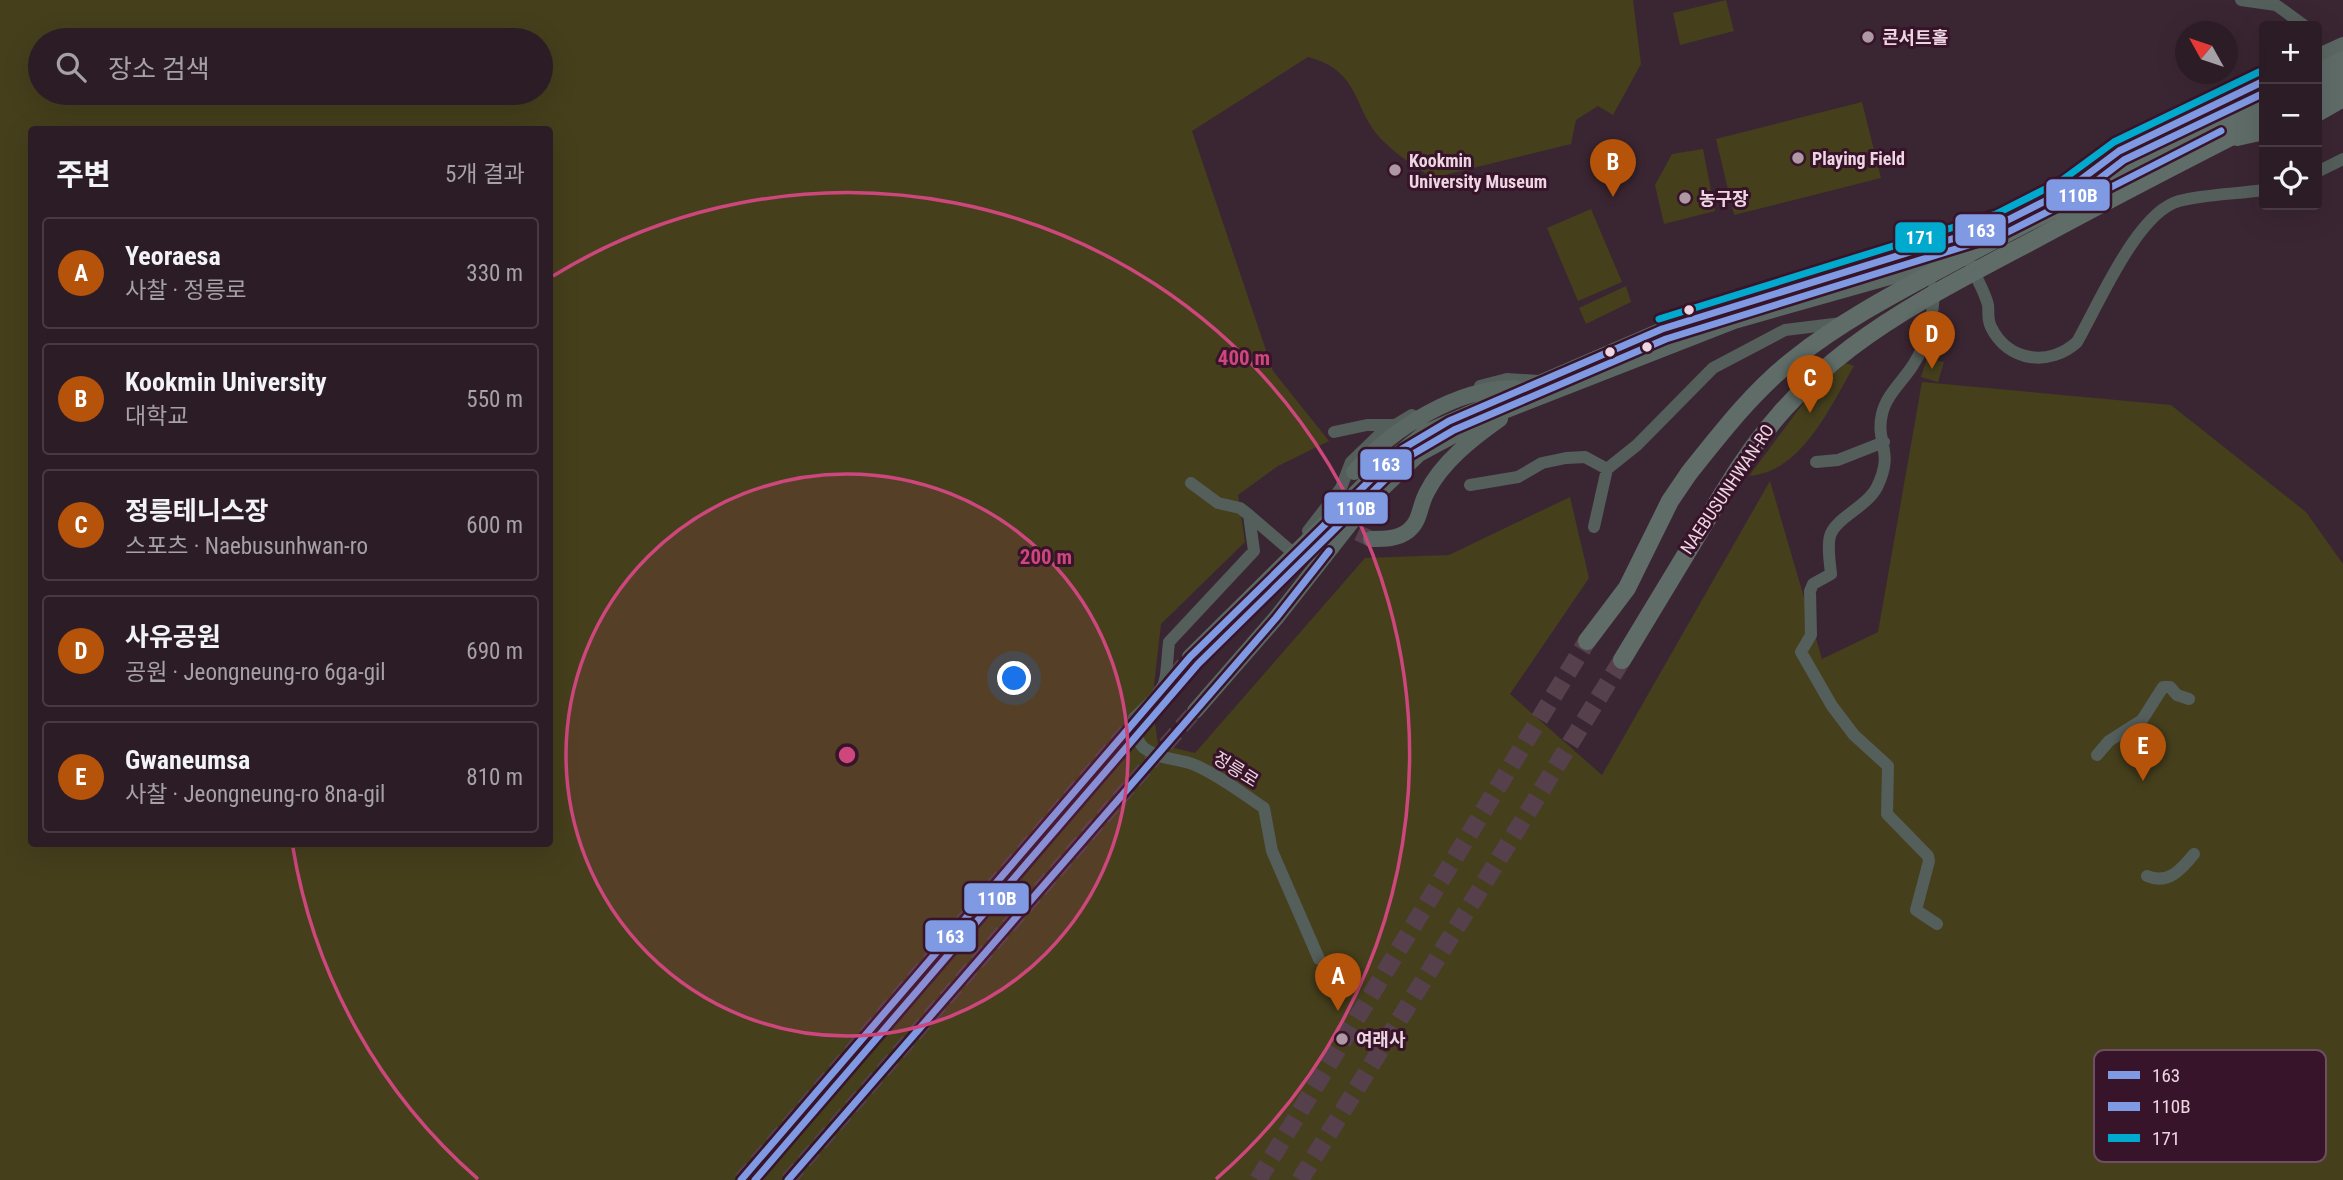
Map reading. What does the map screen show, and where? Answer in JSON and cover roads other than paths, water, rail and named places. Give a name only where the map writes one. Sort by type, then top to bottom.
[{"type":"highway","points":[[2320,84],[2327,64]]},
{"type":"highway","points":[[1933,245],[2024,207],[2191,119],[2259,92]]},
{"type":"highway","points":[[2322,110],[2343,98]]},
{"type":"highway","name":"NAEBUSUNHWAN-RO","points":[[1587,641],[1627,589],[1670,502],[1689,472],[1729,423],[1793,360],[1855,316],[2259,101]]},
{"type":"highway","name":"NAEBUSUNHWAN-RO","points":[[1622,660],[1746,455],[1791,400],[1859,338],[1931,294],[2259,123]]},
{"type":"highway","points":[[2088,198],[2217,141],[2259,132]]},
{"type":"main road","points":[[2327,64],[2343,45]]},
{"type":"main road","points":[[1933,245],[2259,83]]},
{"type":"main road","points":[[1195,711],[1392,477],[1419,454],[1449,436],[1512,408],[1734,321],[1967,255],[2008,239],[2259,112]]},
{"type":"main road","points":[[1190,657],[1402,449],[1426,432],[1538,381],[1726,307],[2000,225],[2122,159],[2161,130]]},
{"type":"main road","points":[[2067,190],[2119,151]]},
{"type":"main road","points":[[1567,387],[1583,371],[1636,350],[1642,344],[1637,340]]},
{"type":"main road","points":[[1354,472],[1381,444],[1422,416],[1493,388],[1522,388]]},
{"type":"main road","points":[[1371,539],[1396,537],[1410,530],[1419,519],[1426,493],[1438,475],[1455,456],[1512,408]]},
{"type":"street","points":[[2241,0],[2276,3],[2299,21]]},
{"type":"street","points":[[2088,198],[2199,131],[2259,101]]},
{"type":"street","points":[[2322,170],[2343,159]]},
{"type":"street","points":[[1594,527],[1607,469],[1637,445],[1713,368],[1744,349],[1785,330],[1861,321],[1934,279],[1967,255],[1987,304],[1989,322],[1997,337],[2022,356],[2041,359],[2067,351],[2077,342],[2138,234],[2160,210],[2179,201],[2259,191]]},
{"type":"street","points":[[1934,279],[1934,303],[1920,352],[1892,392],[1882,413],[1880,431],[1887,453],[1885,466],[1876,489],[1856,511],[1835,525],[1829,538],[1830,574],[1814,584],[1810,591],[1811,635],[1801,652],[1828,701],[1854,735],[1888,766],[1887,814],[1928,856],[1916,910],[1937,924]]},
{"type":"street","points":[[1236,614],[1334,500],[1351,462],[1393,425],[1441,401],[1490,383],[1507,379],[1538,381]]},
{"type":"street","points":[[1334,432],[1377,424],[1393,425]]},
{"type":"street","points":[[1816,462],[1838,460],[1884,442]]},
{"type":"street","points":[[1470,485],[1518,477],[1542,463],[1566,458],[1585,457],[1607,469]]},
{"type":"street","points":[[1191,483],[1218,503],[1240,509],[1249,515],[1292,552]]},
{"type":"street","name":"정릉로","points":[[1249,515],[1254,551],[1169,642],[1168,679],[1155,699],[1134,718],[1136,734],[1142,746],[1150,751],[1217,775],[1264,808],[1272,850],[1319,958]]},
{"type":"street","points":[[2097,755],[2109,741],[2142,720],[2163,687],[2170,687],[2189,699]]},
{"type":"street","points":[[2147,876],[2158,881],[2173,876],[2194,854]]},
{"type":"tunnel","points":[[1341,516],[1354,531],[1371,539]]},
{"type":"tunnel","points":[[1258,1180],[1587,641]]},
{"type":"tunnel","points":[[1158,695],[1190,657]]},
{"type":"tunnel","points":[[1300,1180],[1622,660]]},
{"type":"tunnel","points":[[788,1180],[1195,711]]},
{"type":"tunnel","points":[[741,1180],[1143,712]]},
{"type":"place","name":"콘서트홀","points":[[1868,37]]},
{"type":"place","name":"Playing Field","points":[[1798,158]]},
{"type":"place","name":"Kookmin University Museum","points":[[1395,170]]},
{"type":"place","name":"Kookmin University","points":[[1613,197]]},
{"type":"place","name":"농구장","points":[[1685,198]]},
{"type":"place","name":"사유공원","points":[[1932,369]]},
{"type":"place","name":"정릉테니스장","points":[[1810,413]]},
{"type":"place","name":"Gwaneumsa","points":[[2143,781]]},
{"type":"place","name":"Yeoraesa","points":[[1338,1011]]},
{"type":"place","name":"여래사","points":[[1342,1039]]}]
